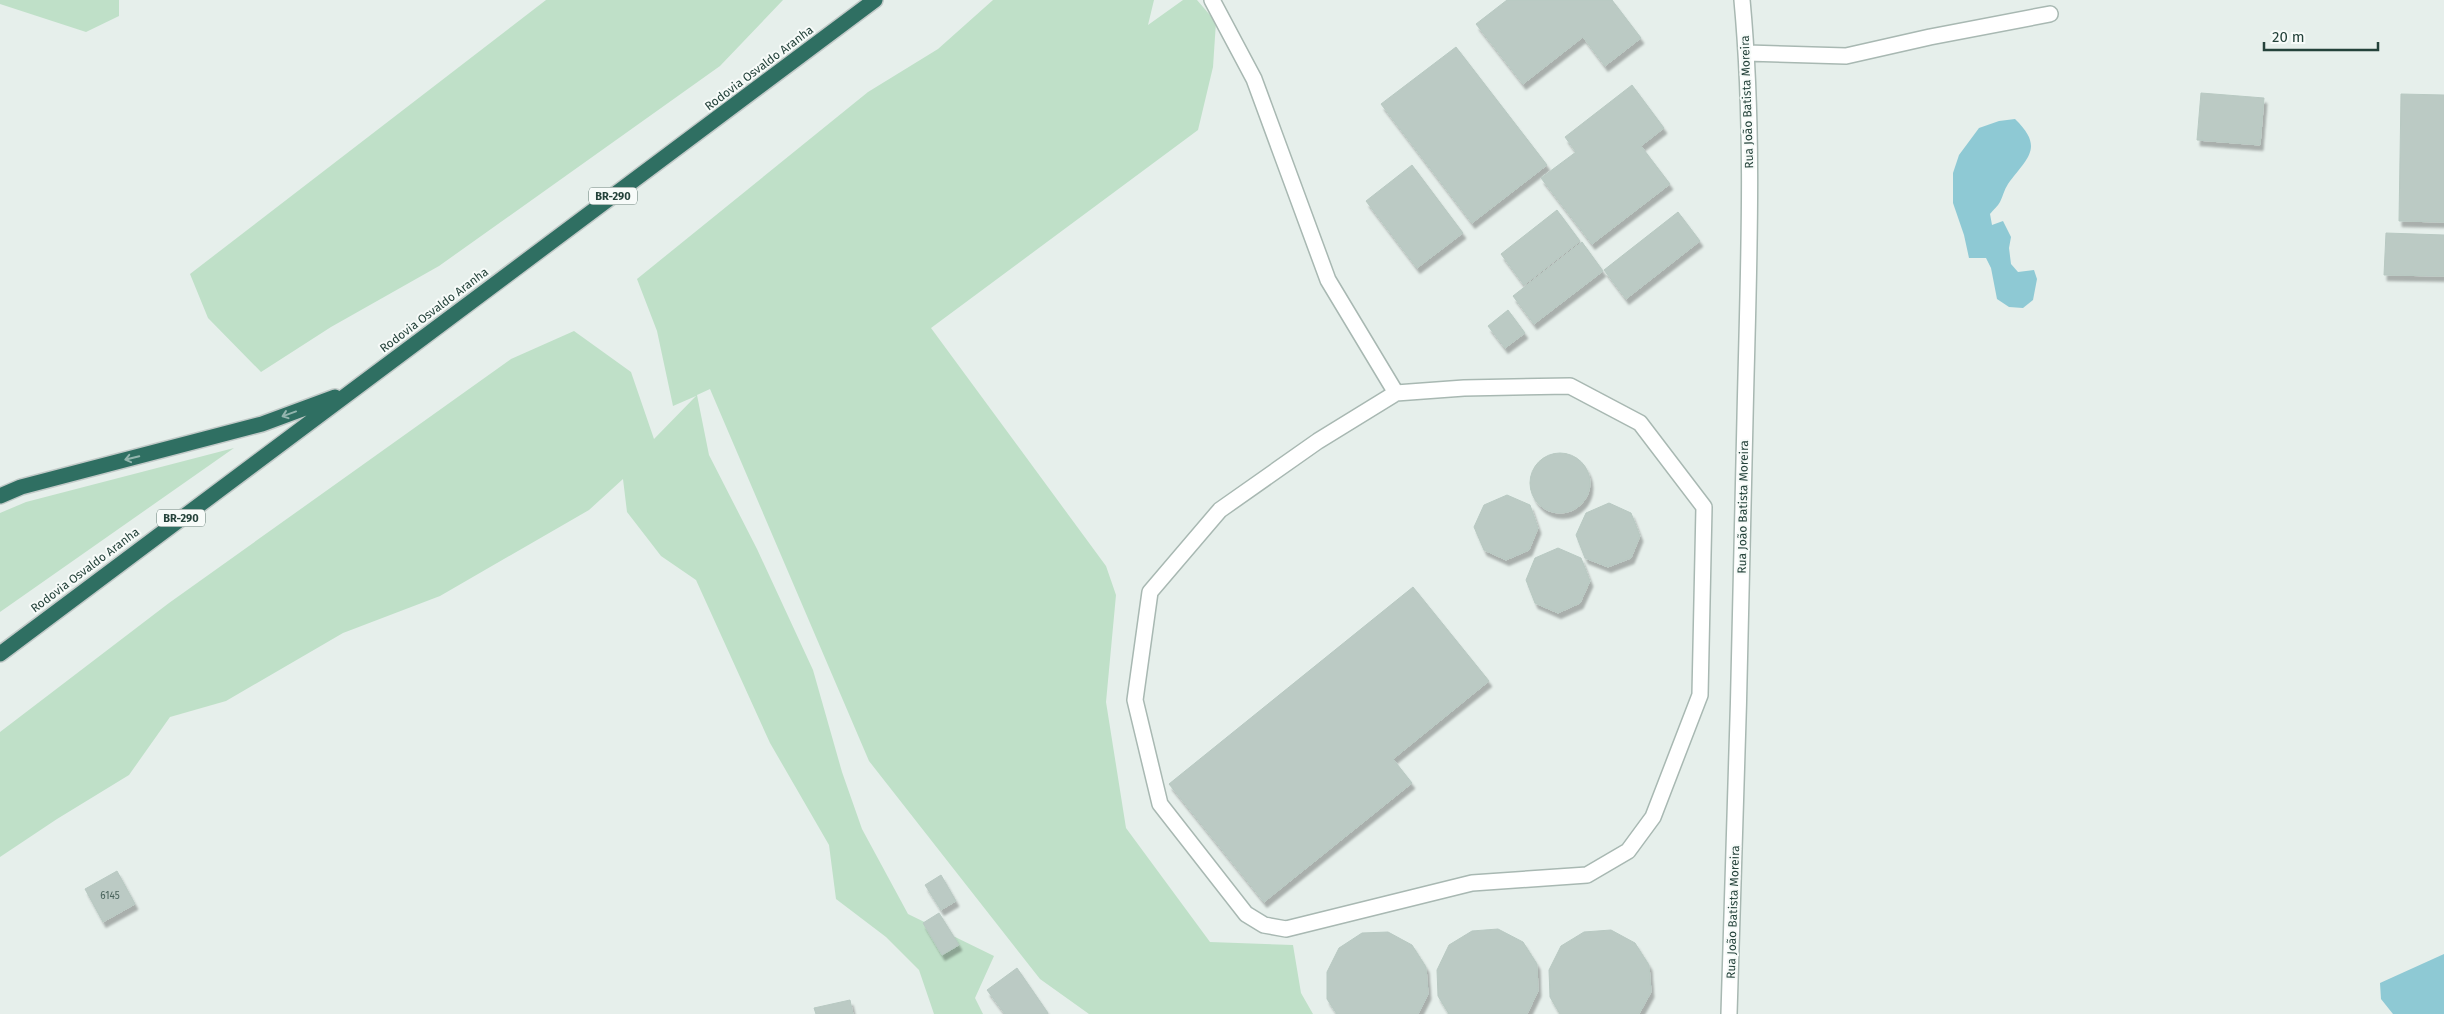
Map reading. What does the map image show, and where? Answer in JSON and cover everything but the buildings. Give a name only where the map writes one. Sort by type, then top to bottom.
[{"type":"highway","name":"Rodovia Osvaldo Aranha","points":[[3,648],[875,0]]},
{"type":"highway","points":[[0,496],[21,487],[262,424],[351,391]]},
{"type":"street","points":[[1212,0],[1254,78],[1328,280],[1396,393]]},
{"type":"street","name":"Rua João Batista Moreira","points":[[1729,1014],[1739,718],[1749,212],[1747,53],[1742,0]]},
{"type":"street","points":[[1747,53],[1846,56],[1930,37],[2018,22],[2050,14]]},
{"type":"street","points":[[1570,386],[1640,424],[1704,507],[1700,695],[1652,818],[1628,851],[1587,875],[1472,883],[1286,929],[1264,925],[1246,914],[1160,804],[1135,700],[1150,592],[1220,510],[1318,441],[1396,393],[1464,388],[1570,386]]},
{"type":"green space","points":[[0,0],[119,0],[119,16],[86,32],[0,4]]},
{"type":"green space","points":[[546,0],[783,0],[720,66],[439,266],[331,327],[261,372],[208,318],[190,274]]},
{"type":"green space","points":[[993,0],[1154,0],[1148,25],[1183,0],[1197,0],[1216,22],[1213,67],[1198,130],[931,328],[1106,566],[1116,595],[1106,702],[1126,828],[1210,942],[1293,945],[1301,993],[1313,1014],[1089,1014],[1040,979],[869,761],[710,389],[697,395],[709,455],[757,549],[813,670],[842,772],[862,829],[908,914],[994,956],[975,998],[983,1014],[934,1014],[919,970],[886,937],[836,899],[829,845],[770,743],[696,580],[661,556],[627,512],[623,479],[589,510],[440,596],[343,633],[226,701],[170,717],[129,775],[0,857],[0,732],[169,603],[511,359],[574,331],[631,372],[654,439],[696,396],[673,406],[657,331],[637,279],[868,92],[938,49]]},
{"type":"green space","points":[[234,448],[0,612],[0,513],[26,502]]},
{"type":"water","points":[[2015,119],[2029,138],[2031,145],[2030,153],[1990,214],[1992,225],[2003,221],[2011,237],[2009,248],[2011,264],[2018,272],[2034,270],[2037,279],[2033,300],[2023,308],[2009,307],[1997,299],[1991,268],[1986,258],[1969,258],[1964,235],[1953,203],[1953,173],[1959,155],[1979,128],[1999,121]]},
{"type":"water","points":[[2444,954],[2444,1014],[2393,1014],[2381,999],[2380,983]]}]
